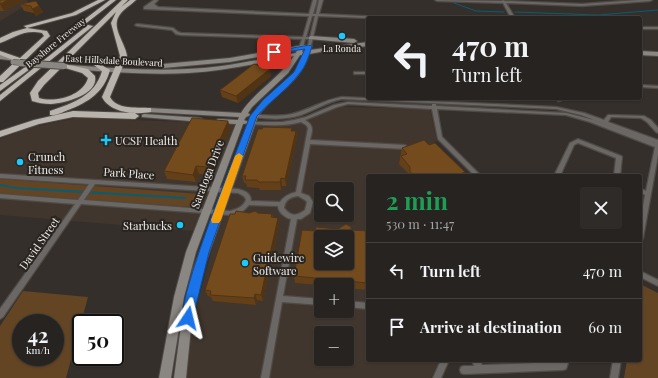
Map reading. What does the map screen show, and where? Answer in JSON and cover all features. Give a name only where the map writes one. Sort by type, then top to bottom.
[{"type":"highway","points":[[0,34],[74,14],[102,0]]},
{"type":"highway","name":"Bayshore Freeway","points":[[0,89],[113,0]]},
{"type":"highway","points":[[66,64],[88,73],[92,78],[91,84],[80,94],[63,100],[44,102],[36,99],[34,93],[41,83],[124,0]]},
{"type":"highway","name":"Bayshore Freeway","points":[[0,99],[124,0]]},
{"type":"highway","points":[[133,0],[118,14],[113,24],[123,52],[119,68],[106,94],[108,103],[120,108],[146,113]]},
{"type":"highway","points":[[0,41],[13,34],[30,30],[45,32],[47,36],[0,80]]},
{"type":"highway","points":[[0,53],[15,60]]},
{"type":"highway","points":[[0,133],[66,108],[85,99],[102,84],[106,70],[96,64]]},
{"type":"highway","points":[[0,133],[37,122],[73,114],[146,113]]},
{"type":"main road","points":[[311,38],[354,41]]},
{"type":"main road","name":"East Hillsdale Boulevard","points":[[66,64],[96,64],[119,68],[188,71],[228,67],[298,54],[308,49],[354,41],[366,43]]},
{"type":"main road","name":"East Hillsdale Boulevard","points":[[0,57],[106,70],[202,63],[301,48],[308,49],[366,43]]},
{"type":"main road","name":"Saratoga Drive","points":[[165,378],[179,297],[191,252],[240,122],[243,115],[252,103],[278,80],[293,64],[301,48]]},
{"type":"main road","points":[[180,378],[192,292],[204,252],[252,119],[266,101],[296,74],[308,49]]},
{"type":"main road","points":[[642,54],[658,54]]},
{"type":"main road","points":[[277,58],[284,58],[293,64]]},
{"type":"main road","name":"East Hillsdale Boulevard","points":[[0,61],[15,60]]},
{"type":"main road","points":[[146,113],[243,115],[252,119]]},
{"type":"main road","points":[[146,113],[240,122],[252,119]]},
{"type":"street","name":"Saratoga Drive","points":[[301,48],[315,0]]},
{"type":"street","points":[[308,49],[321,0]]},
{"type":"street","points":[[437,0],[504,1],[582,5],[650,0]]},
{"type":"street","points":[[504,1],[512,16]]},
{"type":"street","points":[[157,8],[154,3],[145,8],[366,17]]},
{"type":"street","points":[[137,25],[173,29],[177,33],[181,34],[311,38]]},
{"type":"street","points":[[642,28],[658,28]]},
{"type":"street","points":[[355,73],[366,73]]},
{"type":"street","points":[[642,86],[658,87]]},
{"type":"street","points":[[252,119],[292,116],[326,101],[336,99],[434,105]]},
{"type":"street","points":[[252,119],[280,124],[301,120],[334,105],[348,103],[556,108],[578,113],[605,122],[658,144]]},
{"type":"street","points":[[434,105],[440,138],[476,174]]},
{"type":"street","points":[[444,105],[566,114],[592,121],[658,144]]},
{"type":"street","points":[[605,122],[610,116],[638,116],[649,121],[658,131]]},
{"type":"street","points":[[298,194],[309,142],[310,126],[301,120]]},
{"type":"street","points":[[558,174],[574,142],[578,141],[619,157],[616,174]]},
{"type":"street","points":[[309,142],[405,147]]},
{"type":"street","points":[[642,227],[658,144]]},
{"type":"street","name":"Park Place","points":[[0,176],[227,190],[246,194],[249,202]]},
{"type":"street","name":"David Street","points":[[0,315],[93,182]]},
{"type":"street","points":[[642,191],[648,194]]},
{"type":"street","points":[[298,194],[307,198],[310,206],[305,214],[294,217],[283,213],[281,204],[287,197],[298,194]]},
{"type":"street","points":[[0,196],[81,200],[218,212],[240,211],[249,202],[281,204]]},
{"type":"street","points":[[265,378],[294,217]]},
{"type":"street","points":[[642,275],[658,283]]},
{"type":"street","points":[[280,298],[314,301]]},
{"type":"street","points":[[354,305],[366,306]]},
{"type":"street","points":[[437,378],[444,362]]},
{"type":"street","points":[[477,362],[479,369]]},
{"type":"street","points":[[464,370],[563,366],[564,362]]},
{"type":"street","points":[[614,378],[617,362]]},
{"type":"shaded area","points":[[0,0],[28,0],[25,6],[0,21]]},
{"type":"shaded area","points":[[340,107],[430,109],[437,141],[434,142],[466,174],[366,174],[366,362],[439,362],[431,378],[187,378],[185,349],[219,224],[254,126],[295,124]]},
{"type":"shaded area","points":[[77,118],[237,124],[194,231],[0,215],[0,139],[29,128]]},
{"type":"shaded area","points":[[0,179],[200,194],[194,207],[0,194]]},
{"type":"shaded area","points":[[642,285],[658,293],[658,378],[624,378],[627,362],[642,362]]},
{"type":"shaded area","points":[[23,291],[88,297],[83,314],[72,314],[72,356],[66,378],[0,378],[0,326]]},
{"type":"building","points":[[0,0],[8,0],[0,4]]},
{"type":"building","points":[[36,1],[39,6],[32,9],[31,6],[20,4]]},
{"type":"building","points":[[254,64],[270,69],[236,96],[220,90]]},
{"type":"building","points":[[192,118],[228,121],[208,167],[196,166],[193,175],[164,171]]},
{"type":"building","points":[[263,127],[292,128],[291,131],[296,131],[285,179],[281,178],[280,182],[245,180],[246,176],[242,176],[258,129],[262,129]]},
{"type":"building","points":[[424,140],[429,145],[435,143],[465,172],[460,174],[412,174],[410,167],[401,156],[407,154],[402,148]]},
{"type":"building","name":"Guidewire Software","points":[[236,211],[249,213],[255,211],[258,213],[272,214],[271,217],[278,218],[261,295],[255,294],[254,298],[210,295],[211,291],[205,290],[230,214],[235,214]]},
{"type":"building","points":[[346,224],[351,227],[351,230],[315,230],[316,227],[338,229]]},
{"type":"building","points":[[302,230],[314,231],[314,270],[354,270],[354,230],[366,231],[366,283],[354,282],[354,278],[315,278],[294,276]]},
{"type":"waterway","points":[[454,3],[476,11],[504,12]]},
{"type":"waterway","points":[[515,12],[598,15],[658,10]]},
{"type":"waterway","points":[[0,185],[16,188],[185,198]]},
{"type":"slow traffic","points":[[216,220],[239,156]]},
{"type":"place","name":"La Ronda","points":[[342,36]]},
{"type":"place","name":"UCSF Health","points":[[106,140]]},
{"type":"place","name":"Crunch Fitness","points":[[20,162]]},
{"type":"place","name":"Starbucks","points":[[180,225]]},
{"type":"place","name":"Guidewire Software","points":[[245,263]]},
{"type":"route","points":[[188,318],[192,292],[198,270],[254,116],[266,101],[296,74],[302,65],[309,46],[274,52]]}]
